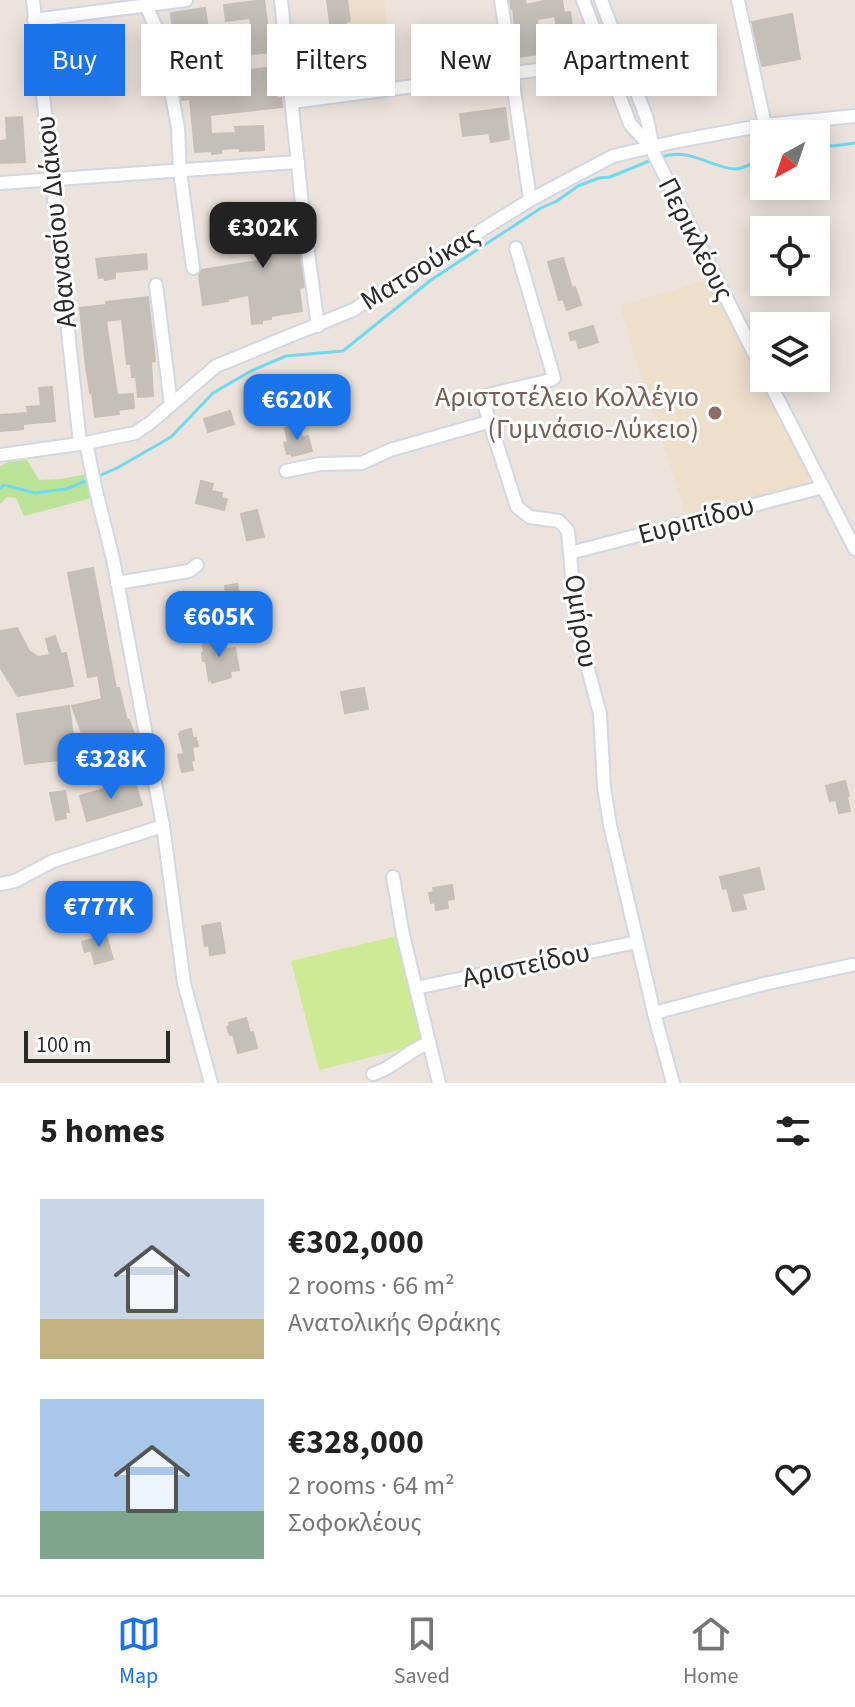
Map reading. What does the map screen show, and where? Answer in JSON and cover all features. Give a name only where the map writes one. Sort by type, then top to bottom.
[{"type":"street","name":"Αθανασίου Διάκου","points":[[33,0],[83,443],[117,583],[163,826],[184,983],[211,1083]]},
{"type":"street","points":[[34,20],[186,0]]},
{"type":"street","points":[[281,0],[318,326]]},
{"type":"street","points":[[501,0],[504,24]]},
{"type":"street","points":[[583,0],[592,24]]},
{"type":"street","points":[[601,0],[647,119],[653,150]]},
{"type":"street","points":[[738,0],[764,120]]},
{"type":"street","points":[[146,5],[162,42],[178,128],[180,171],[193,268]]},
{"type":"street","points":[[292,102],[411,87]]},
{"type":"street","points":[[514,96],[530,200]]},
{"type":"street","points":[[619,96],[630,124],[653,150]]},
{"type":"street","name":"Ματσούκας","points":[[815,120],[855,116]]},
{"type":"street","name":"Ματσούκας","points":[[0,455],[135,433],[222,363],[353,310],[530,200],[613,156],[750,128]]},
{"type":"street","name":"Περικλέους","points":[[653,150],[750,346]]},
{"type":"street","points":[[0,183],[298,162]]},
{"type":"street","points":[[286,471],[320,464],[362,463],[390,450],[488,422],[484,404],[486,396],[551,380],[554,376],[516,248]]},
{"type":"street","points":[[156,285],[171,405]]},
{"type":"street","name":"Περικλέους","points":[[773,392],[855,549]]},
{"type":"street","name":"Ομήρου","points":[[488,422],[517,507],[530,517],[562,523],[568,531],[580,639],[599,706],[606,805],[673,1083]]},
{"type":"street","name":"Ευριπίδου","points":[[570,553],[823,487]]},
{"type":"street","points":[[117,583],[189,571],[197,565]]},
{"type":"street","points":[[0,884],[15,881],[53,861],[163,826]]},
{"type":"street","points":[[393,877],[403,935],[439,1083]]},
{"type":"street","name":"Αριστείδου","points":[[416,988],[637,942]]},
{"type":"street","points":[[654,1013],[852,965]]},
{"type":"street","points":[[373,1074],[429,1043]]},
{"type":"shaded area","points":[[327,0],[384,0],[387,24],[330,24]]},
{"type":"shaded area","name":"Αριστοτέλειο Κολλέγιο (Γυμνάσιο-Λύκειο)","points":[[710,279],[750,358],[750,392],[767,392],[810,477],[803,486],[687,519],[620,306]]},
{"type":"green space","points":[[27,460],[39,480],[87,474],[92,498],[24,516],[16,498],[7,497],[0,504],[0,466]]},
{"type":"green space","points":[[397,936],[423,1044],[319,1070],[291,961]]},
{"type":"building","points":[[264,0],[267,52],[251,54],[250,18],[226,21],[224,5]]},
{"type":"building","points":[[327,0],[347,0],[350,21],[330,24]]},
{"type":"building","points":[[510,0],[525,0],[526,5],[562,0],[564,13],[570,12],[572,24],[556,24],[555,16],[537,19],[536,54],[520,57],[520,24],[515,24]]},
{"type":"building","points":[[205,8],[207,24],[172,24],[171,13]]},
{"type":"building","points":[[792,14],[800,59],[762,66],[752,22]]},
{"type":"building","points":[[266,68],[267,96],[281,98],[282,107],[210,115],[211,134],[236,133],[235,127],[263,126],[264,150],[221,149],[221,153],[212,154],[212,151],[195,152],[190,99],[182,100],[181,96],[251,96],[251,70]]},
{"type":"building","points":[[505,108],[509,139],[491,142],[489,133],[463,136],[460,114]]},
{"type":"building","points":[[22,117],[25,162],[0,163],[0,141],[7,140],[6,118]]},
{"type":"building","points":[[293,203],[304,287],[299,288],[302,311],[271,316],[262,323],[252,324],[249,295],[203,305],[199,275],[202,270],[263,260],[257,207]]},
{"type":"building","points":[[146,254],[147,269],[115,272],[115,278],[105,280],[104,277],[99,278],[96,259]]},
{"type":"building","points":[[563,258],[581,305],[567,310],[563,299],[559,300],[548,262]]},
{"type":"building","points":[[148,297],[155,361],[151,362],[153,396],[138,397],[136,377],[132,377],[131,364],[127,364],[122,319],[106,321],[117,395],[133,394],[134,408],[118,410],[119,414],[95,417],[80,308]]},
{"type":"building","points":[[593,326],[598,342],[579,348],[576,339],[571,340],[569,333]]},
{"type":"building","points":[[52,387],[55,421],[23,424],[23,429],[0,431],[0,415],[28,413],[27,407],[41,406],[39,388]]},
{"type":"building","points":[[230,411],[234,424],[208,432],[204,419]]},
{"type":"building","points":[[298,424],[302,438],[308,436],[312,451],[292,456],[291,453],[287,454],[284,443],[288,442],[285,428]]},
{"type":"building","points":[[201,481],[213,484],[211,491],[222,493],[221,498],[227,499],[224,510],[196,503]]},
{"type":"building","points":[[257,510],[264,537],[247,540],[241,514]]},
{"type":"building","points":[[93,568],[116,688],[119,688],[127,721],[138,745],[92,761],[72,706],[102,699],[98,675],[88,677],[68,573]]},
{"type":"building","points":[[237,584],[243,616],[230,618],[225,586]]},
{"type":"building","points":[[17,628],[29,651],[38,657],[50,655],[46,639],[55,636],[61,654],[66,653],[73,686],[18,696],[0,667],[0,631]]},
{"type":"building","points":[[224,636],[226,649],[235,648],[239,670],[230,671],[231,677],[212,683],[206,661],[203,661],[202,640]]},
{"type":"building","points":[[364,688],[368,709],[345,713],[341,692]]},
{"type":"building","points":[[69,706],[76,757],[69,758],[68,755],[58,757],[58,760],[25,764],[17,714]]},
{"type":"building","points":[[191,729],[198,746],[192,747],[193,770],[182,772],[178,755],[184,754],[179,734]]},
{"type":"building","points":[[134,780],[142,805],[87,821],[80,796]]},
{"type":"building","points":[[845,781],[850,811],[839,813],[836,800],[830,801],[826,786]]},
{"type":"building","points":[[65,791],[69,812],[65,812],[66,818],[56,820],[50,793]]},
{"type":"building","points":[[759,868],[764,889],[742,894],[746,909],[733,911],[727,888],[723,889],[720,877]]},
{"type":"building","points":[[452,885],[454,899],[447,900],[448,908],[436,910],[429,893],[434,892],[433,888]]},
{"type":"building","points":[[220,923],[225,953],[210,955],[209,945],[205,946],[202,926]]},
{"type":"building","points":[[106,935],[113,959],[95,964],[91,950],[85,952],[82,942]]},
{"type":"building","points":[[246,1018],[257,1048],[238,1053],[233,1034],[230,1035],[227,1027],[229,1023]]},
{"type":"waterway","points":[[830,145],[855,143]]},
{"type":"waterway","points":[[661,157],[691,156],[735,169],[750,164]]},
{"type":"waterway","points":[[101,475],[171,437],[213,393],[251,371],[286,356],[343,351],[431,280],[541,208],[578,186],[654,159]]},
{"type":"waterway","points":[[0,488],[4,485],[35,493],[66,489],[86,481]]},
{"type":"place","name":"Αριστοτέλειο Κολλέγιο (Γυμνάσιο-Λύκειο)","points":[[715,413]]}]
